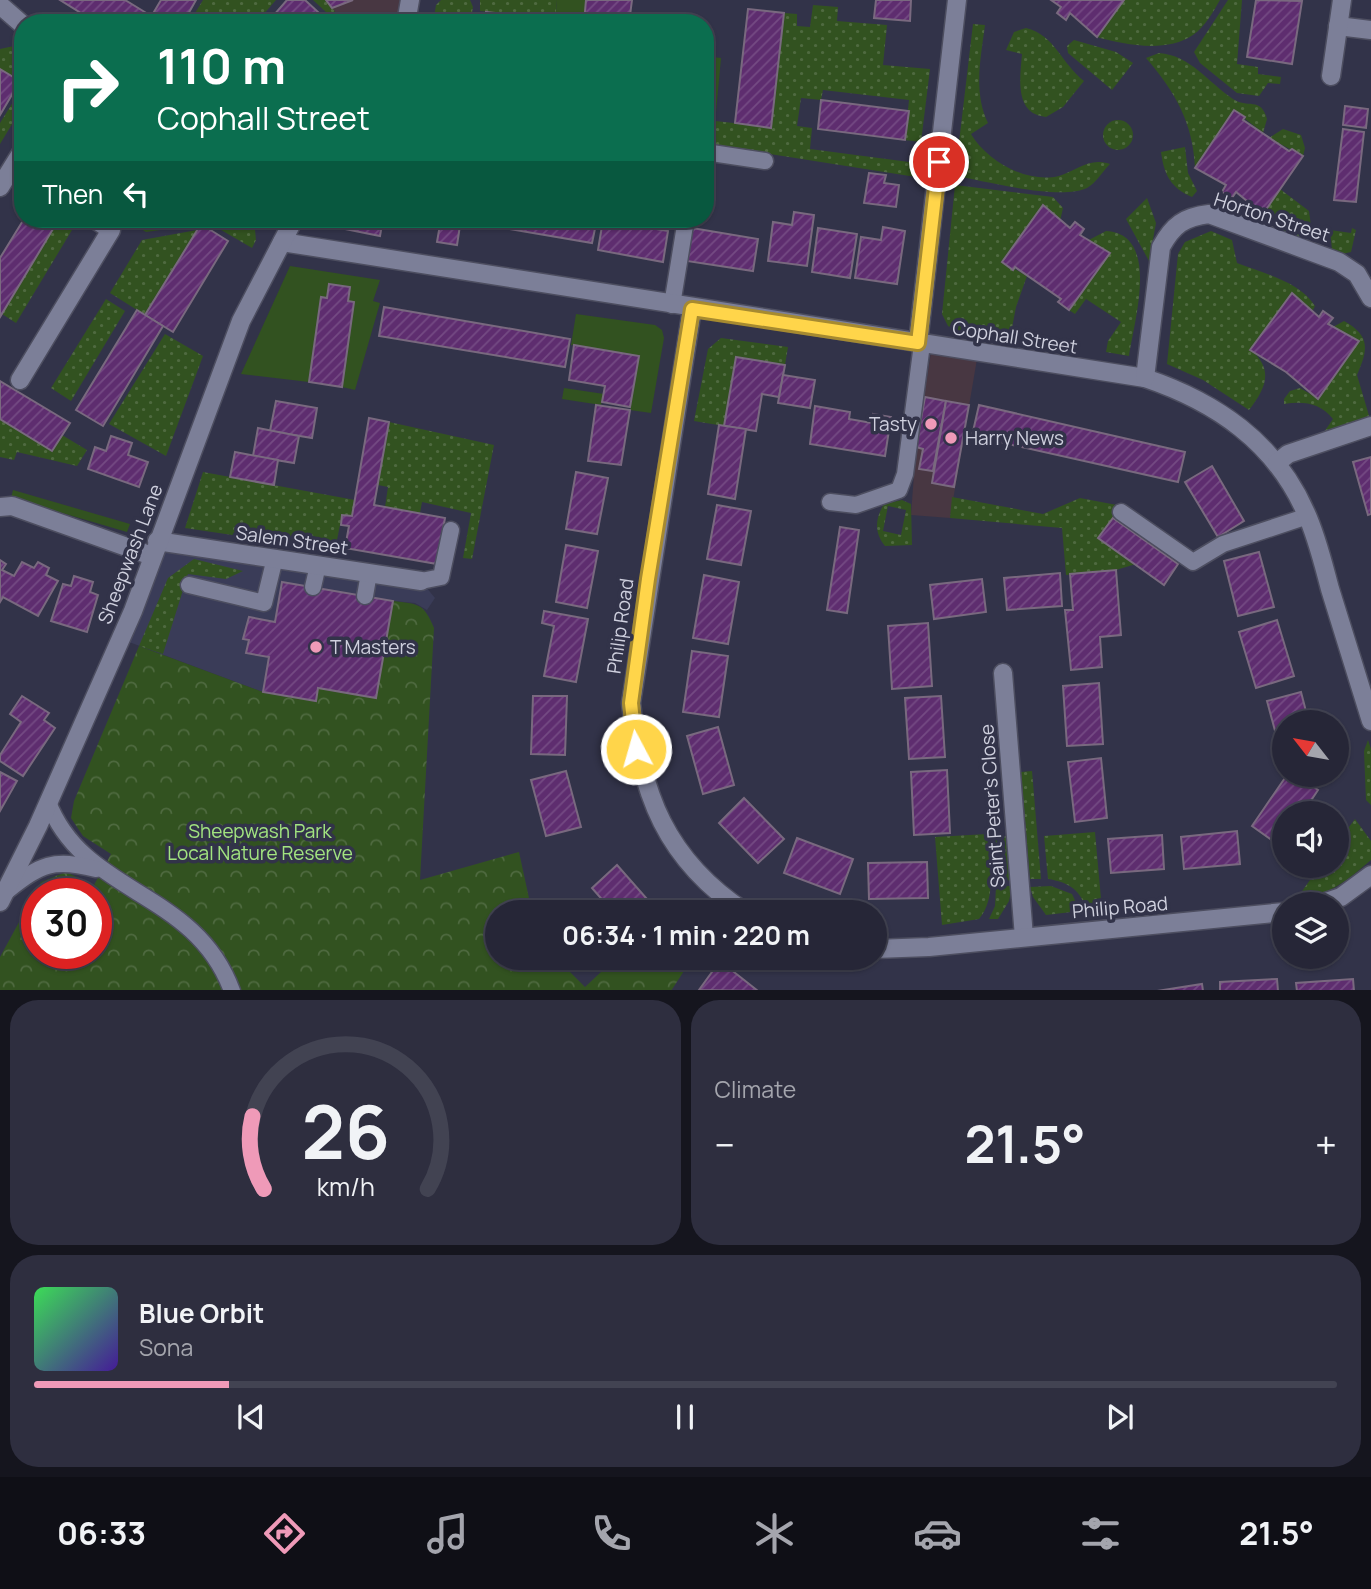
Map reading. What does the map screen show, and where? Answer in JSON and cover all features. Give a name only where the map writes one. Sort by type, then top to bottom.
[{"type":"street","points":[[920,344],[957,0]]},
{"type":"street","points":[[1331,76],[1342,0]]},
{"type":"street","points":[[1338,26],[1371,30]]},
{"type":"street","points":[[0,187],[14,174]]},
{"type":"street","name":"Horton Street","points":[[1145,378],[1161,247],[1174,228],[1190,216],[1209,214],[1339,262],[1357,274],[1371,298]]},
{"type":"street","points":[[20,380],[111,230],[108,228]]},
{"type":"street","name":"Sheepwash Lane","points":[[3,896],[133,611],[241,321],[289,228]]},
{"type":"street","name":"Cophall Street","points":[[282,242],[692,309],[1145,378],[1212,405],[1248,431],[1277,463],[1308,516],[1371,721]]},
{"type":"street","name":"Philip Road","points":[[692,309],[648,579],[631,703],[636,749],[647,794],[669,835],[705,884],[728,900]]},
{"type":"street","points":[[1277,463],[1288,454],[1371,426]]},
{"type":"street","name":"Salem Street","points":[[0,507],[12,506],[155,549],[275,558],[421,581]]},
{"type":"street","name":"Saint Peter's Close","points":[[1003,673],[1024,937]]},
{"type":"street","points":[[1348,892],[1371,875]]},
{"type":"street","name":"Philip Road","points":[[887,949],[929,947],[1272,913]]},
{"type":"lane","points":[[714,153],[765,161]]},
{"type":"lane","points":[[672,305],[685,228]]},
{"type":"lane","points":[[830,502],[856,505],[899,490],[905,474],[920,344]]},
{"type":"lane","points":[[1121,512],[1193,562],[1223,544],[1308,516]]},
{"type":"lane","points":[[421,581],[441,577],[451,530]]},
{"type":"lane","points":[[189,585],[264,603],[275,558]]},
{"type":"lane","points":[[313,587],[318,565]]},
{"type":"lane","points":[[365,596],[369,573]]},
{"type":"lane","points":[[48,802],[54,818],[71,843],[102,871],[186,924],[215,954],[232,990]]},
{"type":"lane","points":[[3,896],[32,871],[48,863],[73,863],[102,871]]},
{"type":"shaded area","points":[[326,0],[410,0],[408,14],[337,14]]},
{"type":"shaded area","points":[[932,346],[978,353],[950,518],[911,515],[916,447]]},
{"type":"shaded area","points":[[157,541],[421,581],[435,598],[427,610],[415,603],[393,601],[376,698],[263,692],[121,639]]},
{"type":"green space","points":[[203,0],[276,0],[264,14],[194,14]]},
{"type":"green space","points":[[313,0],[326,0],[337,14],[324,14],[326,12]]},
{"type":"green space","points":[[441,0],[470,0],[473,7],[472,14],[434,14],[436,5]]},
{"type":"green space","points":[[480,0],[557,0],[556,14],[480,11]]},
{"type":"green space","points":[[557,0],[586,0],[585,14],[556,14]]},
{"type":"green space","points":[[1124,0],[1220,0],[1208,19],[1193,35],[1171,44],[1146,46],[1097,37]]},
{"type":"green space","points":[[1228,0],[1242,0],[1237,64],[1258,67],[1258,74],[1281,77],[1280,84],[1268,83],[1259,96],[1237,93],[1200,63],[1194,52]]},
{"type":"green space","points":[[813,5],[838,7],[837,21],[887,25],[883,65],[930,69],[921,142],[905,140],[909,100],[823,90],[821,100],[801,98],[797,126],[812,128],[810,149],[917,163],[916,177],[714,145],[715,121],[771,127],[784,13],[797,14],[797,26],[810,27]]},
{"type":"green space","points":[[973,24],[985,25],[979,87],[988,123],[971,134],[978,144],[997,161],[1034,177],[1059,176],[1096,162],[1110,164],[1090,186],[1075,191],[1041,191],[955,176]]},
{"type":"green space","points":[[1026,28],[1051,43],[1084,81],[1063,107],[1046,117],[1028,109],[1024,102],[1020,84],[1022,54],[1006,50],[1014,32]]},
{"type":"green space","points":[[1074,40],[1116,52],[1133,63],[1112,90],[1068,53],[1067,46]]},
{"type":"green space","points":[[14,46],[14,78],[0,69],[0,49]]},
{"type":"green space","points":[[1159,53],[1190,64],[1238,102],[1261,108],[1267,119],[1263,133],[1234,110],[1195,168],[1191,136],[1181,108],[1146,58]]},
{"type":"green space","points":[[714,57],[721,58],[714,134]]},
{"type":"green space","points":[[14,100],[14,121],[0,144],[0,123]]},
{"type":"green space","points":[[1118,120],[1129,124],[1133,135],[1129,146],[1118,150],[1107,146],[1103,135],[1107,124]]},
{"type":"green space","points":[[1283,129],[1301,135],[1305,148],[1303,156],[1269,138]]},
{"type":"green space","points":[[1185,147],[1188,173],[1197,191],[1192,197],[1170,180],[1161,152]]},
{"type":"green space","points":[[955,185],[1053,197],[1063,208],[1060,221],[1043,205],[1002,262],[1027,276],[1016,307],[1010,338],[956,330],[948,326],[942,314]]},
{"type":"green space","points":[[1280,189],[1309,211],[1311,226],[1304,239],[1285,234],[1281,227],[1263,214]]},
{"type":"green space","points":[[1147,198],[1156,223],[1149,261],[1126,219]]},
{"type":"green space","points":[[54,228],[73,228],[16,323],[2,314]]},
{"type":"green space","points":[[140,228],[175,228],[146,232]]},
{"type":"green space","points":[[218,228],[255,228],[256,240],[252,248]]},
{"type":"green space","points":[[1352,228],[1356,230],[1351,252],[1342,254],[1332,250],[1330,230],[1351,233]]},
{"type":"green space","points":[[197,230],[145,315],[110,293],[142,240]]},
{"type":"green space","points":[[1106,231],[1123,236],[1134,247],[1139,263],[1138,302],[1129,356],[1106,352],[1108,341],[1121,322],[1086,299],[1075,314],[1069,310],[1110,253],[1087,241]]},
{"type":"green space","points":[[1211,231],[1232,240],[1237,263],[1290,284],[1308,297],[1315,306],[1312,312],[1292,293],[1251,350],[1263,365],[1265,379],[1260,394],[1249,410],[1203,380],[1167,364],[1178,254],[1185,242]]},
{"type":"green space","points":[[290,266],[380,280],[373,301],[380,303],[355,390],[342,387],[354,302],[348,301],[350,287],[329,284],[327,298],[321,298],[309,382],[241,374]]},
{"type":"green space","points":[[106,299],[125,311],[71,401],[51,388]]},
{"type":"green space","points":[[576,314],[655,325],[662,330],[664,338],[651,413],[630,410],[638,356],[571,345]]},
{"type":"green space","points":[[1344,321],[1359,332],[1365,344],[1357,375],[1370,419],[1324,432],[1333,419],[1323,409],[1311,404],[1284,404],[1284,399],[1290,391],[1300,388],[1317,398],[1359,342],[1333,327]]},
{"type":"green space","points":[[165,334],[203,356],[166,456],[109,424]]},
{"type":"green space","points":[[721,338],[788,347],[785,365],[736,357],[724,426],[694,421],[708,349]]},
{"type":"green space","points":[[564,388],[604,394],[601,405],[562,399]]},
{"type":"green space","points":[[0,419],[52,451],[62,435],[87,450],[77,466],[17,452],[14,460],[0,457]]},
{"type":"green space","points":[[389,422],[494,445],[472,559],[463,558],[471,513],[422,502],[420,513],[385,507],[388,487],[378,485]]},
{"type":"green space","points":[[203,472],[355,500],[352,516],[342,515],[335,550],[185,528]]},
{"type":"green space","points":[[13,490],[130,524],[127,532],[11,498]]},
{"type":"green space","points":[[952,497],[1043,514],[1080,498],[1122,506],[1098,538],[1136,564],[1116,570],[1066,575],[1062,528],[950,518]]},
{"type":"green space","points":[[902,500],[911,504],[912,545],[885,546],[881,541],[877,525],[884,504]],"holes":[[[888,506],[906,510],[901,535],[883,531]]]},
{"type":"green space","points":[[194,559],[243,571],[226,579],[188,574],[163,654],[139,646],[168,578]]},
{"type":"green space","name":"Sheepwash Park Local Nature Reserve","points":[[393,601],[419,606],[427,614],[434,628],[420,880],[519,852],[529,900],[485,900],[485,970],[568,970],[585,987],[603,970],[685,970],[672,990],[0,990],[0,957],[21,919],[21,969],[112,969],[112,878],[98,878],[111,854],[83,836],[71,818],[74,801],[139,646],[263,692],[318,688],[376,698]]},
{"type":"green space","points":[[1368,740],[1371,749],[1371,805],[1366,800],[1364,751]]},
{"type":"green space","points":[[1032,771],[1041,879],[1030,879],[1021,772]]},
{"type":"green space","points":[[1355,819],[1371,841],[1371,860],[1349,877],[1349,827]]},
{"type":"green space","points":[[1095,832],[1102,910],[1086,911],[1073,888],[1048,879],[1044,836]]},
{"type":"green space","points":[[987,834],[991,878],[985,910],[979,919],[942,925],[935,837]]},
{"type":"green space","points":[[1006,836],[1011,880],[998,882],[993,837]]},
{"type":"green space","name":"Sheepwash Park Local Nature Reserve","points":[[66,872],[79,878],[51,878]]},
{"type":"green space","points":[[1311,878],[1348,878],[1323,892],[1301,892]]},
{"type":"green space","points":[[996,886],[1012,886],[1009,901],[998,919],[989,919],[995,906]]},
{"type":"green space","points":[[1051,886],[1072,894],[1080,911],[1046,915],[1033,897],[1030,887]]},
{"type":"building","points":[[60,0],[125,0],[148,14],[83,14]]},
{"type":"building","points":[[161,0],[196,0],[188,14],[154,12]]},
{"type":"building","points":[[287,0],[305,0],[318,12],[316,14],[275,14]]},
{"type":"building","points":[[326,0],[353,0],[332,8]]},
{"type":"building","points":[[586,0],[632,0],[630,14],[585,14]]},
{"type":"building","points":[[876,0],[911,0],[910,21],[874,18]]},
{"type":"building","points":[[1051,0],[1124,0],[1097,37],[1070,13],[1066,20],[1057,13],[1061,7]]},
{"type":"building","points":[[1256,0],[1302,1],[1292,64],[1247,57]]},
{"type":"building","points":[[748,9],[784,13],[771,128],[735,123]]},
{"type":"building","points":[[0,69],[14,77],[14,91],[0,115]]},
{"type":"building","points":[[821,100],[909,111],[905,140],[818,129]]},
{"type":"building","points":[[1345,106],[1368,109],[1366,128],[1343,125]]},
{"type":"building","points":[[1234,110],[1245,117],[1243,120],[1289,151],[1292,149],[1303,156],[1263,214],[1236,192],[1232,198],[1222,192],[1226,185],[1195,168]]},
{"type":"building","points":[[1343,129],[1364,132],[1356,202],[1334,200]]},
{"type":"building","points":[[869,173],[886,175],[884,183],[899,185],[896,207],[864,203]]},
{"type":"building","points":[[1043,205],[1070,228],[1075,222],[1084,229],[1080,235],[1110,253],[1069,310],[1058,302],[1061,299],[1015,267],[1013,270],[1002,262]]},
{"type":"building","points":[[794,212],[814,215],[807,266],[768,261],[773,222],[792,225]]},
{"type":"building","points":[[883,227],[905,231],[897,284],[855,278],[861,237],[881,240]]},
{"type":"building","points":[[18,228],[54,228],[0,317],[0,258]]},
{"type":"building","points":[[199,228],[207,228],[228,241],[173,332],[145,315]]},
{"type":"building","points":[[340,228],[381,228],[380,236]]},
{"type":"building","points":[[439,228],[460,228],[457,245],[437,242]]},
{"type":"building","points":[[503,228],[595,228],[592,243]]},
{"type":"building","points":[[602,228],[650,228],[668,231],[663,262],[598,250]]},
{"type":"building","points":[[692,228],[758,239],[753,271],[687,261]]},
{"type":"building","points":[[818,228],[857,234],[850,278],[812,272]]},
{"type":"building","points":[[329,284],[350,287],[348,301],[354,302],[342,387],[309,382],[321,297],[327,298]]},
{"type":"building","points":[[1292,293],[1319,317],[1323,311],[1333,318],[1328,324],[1359,341],[1318,399],[1286,372],[1250,350]]},
{"type":"building","points":[[384,307],[570,339],[565,367],[379,336]]},
{"type":"building","points":[[137,310],[163,326],[103,426],[76,410]]},
{"type":"building","points":[[574,345],[639,356],[630,407],[602,402],[605,386],[569,380]]},
{"type":"building","points":[[736,357],[785,365],[779,397],[762,394],[756,431],[724,426]]},
{"type":"building","points":[[783,375],[815,380],[810,408],[778,403]]},
{"type":"building","points":[[0,381],[70,423],[52,451],[0,419]]},
{"type":"building","name":"Tasty","points":[[925,397],[946,401],[933,471],[919,469],[923,449],[916,447]]},
{"type":"building","points":[[276,401],[317,408],[312,438],[270,431]]},
{"type":"building","name":"Harry News","points":[[946,401],[969,405],[954,487],[932,483]]},
{"type":"building","points":[[596,405],[630,410],[621,465],[588,461]]},
{"type":"building","points":[[979,405],[1185,452],[1178,482],[972,436]]},
{"type":"building","points":[[815,406],[850,412],[849,419],[872,423],[873,414],[891,417],[885,456],[810,444]]},
{"type":"building","points":[[369,418],[389,422],[374,505],[445,518],[437,564],[345,548],[349,526],[341,525],[342,515],[352,516]]},
{"type":"building","points":[[719,425],[746,429],[735,499],[708,494]]},
{"type":"building","points":[[258,428],[299,436],[294,463],[253,456]]},
{"type":"building","points":[[111,436],[132,443],[128,455],[148,462],[139,487],[88,469],[95,447],[106,451]]},
{"type":"building","points":[[235,452],[278,460],[274,485],[230,477]]},
{"type":"building","points":[[1371,457],[1371,514],[1368,515],[1353,462]]},
{"type":"building","points":[[1212,466],[1244,521],[1218,537],[1185,482]]},
{"type":"building","points":[[576,472],[608,478],[597,534],[566,529]]},
{"type":"building","points":[[717,505],[751,511],[741,565],[707,559]]},
{"type":"building","points":[[1113,518],[1178,564],[1164,585],[1098,538]]},
{"type":"building","points":[[840,527],[859,530],[847,613],[827,610]]},
{"type":"building","points":[[566,545],[598,551],[587,608],[556,602]]},
{"type":"building","points":[[1259,552],[1274,607],[1238,616],[1224,561]]},
{"type":"building","points":[[0,560],[6,564],[2,570],[14,576],[22,562],[34,568],[38,562],[49,568],[46,575],[58,581],[38,616],[3,597],[0,602]]},
{"type":"building","points":[[1116,570],[1121,635],[1100,637],[1102,667],[1071,670],[1065,610],[1073,610],[1070,574]]},
{"type":"building","points":[[1060,573],[1062,606],[1007,610],[1004,578]]},
{"type":"building","points":[[704,575],[739,582],[728,644],[693,638]]},
{"type":"building","points":[[74,576],[93,582],[90,592],[98,595],[87,632],[51,621],[63,584],[71,586]]},
{"type":"building","points":[[982,579],[986,612],[934,619],[930,585]]},
{"type":"building","name":"T Masters","points":[[282,582],[393,601],[376,698],[318,688],[316,701],[263,692],[269,657],[246,653],[249,640],[243,639],[249,617],[275,622]]},
{"type":"building","points":[[544,611],[588,619],[576,682],[544,676],[554,626],[542,623]]},
{"type":"building","points":[[1277,620],[1294,676],[1256,688],[1239,632]]},
{"type":"building","points":[[928,623],[932,686],[892,689],[888,626]]},
{"type":"building","points":[[692,651],[728,656],[719,717],[683,712]]},
{"type":"building","points":[[1099,683],[1103,744],[1067,746],[1063,686]]},
{"type":"building","points":[[1301,692],[1306,710],[1272,710],[1272,720],[1267,701]]},
{"type":"building","points":[[22,696],[49,713],[44,720],[55,728],[23,776],[0,761],[0,755],[21,722],[10,714]]},
{"type":"building","points":[[533,696],[567,696],[565,755],[531,754]]},
{"type":"building","points":[[941,696],[945,757],[909,759],[905,698]]},
{"type":"building","points":[[718,727],[734,785],[703,794],[687,736]]},
{"type":"building","points":[[1101,758],[1107,818],[1075,822],[1068,762]]},
{"type":"building","points":[[947,770],[950,833],[914,835],[911,772]]},
{"type":"building","points":[[566,771],[581,827],[546,836],[531,780]]},
{"type":"building","points":[[0,772],[17,781],[0,811]]},
{"type":"building","points":[[1278,788],[1318,790],[1311,801],[1272,801],[1272,840],[1252,826]]},
{"type":"building","points":[[744,798],[784,839],[758,863],[719,823]]},
{"type":"building","points":[[1237,831],[1240,864],[1184,869],[1181,837]]},
{"type":"building","points":[[1162,835],[1164,869],[1111,873],[1108,839]]},
{"type":"building","points":[[797,838],[853,859],[840,894],[784,873]]},
{"type":"building","points":[[927,862],[928,898],[869,899],[868,863]]},
{"type":"building","points":[[617,865],[648,900],[602,900],[592,888]]},
{"type":"building","points":[[713,970],[731,970],[757,990],[699,990]]},
{"type":"building","points":[[1277,979],[1278,990],[1220,990],[1220,982]]},
{"type":"building","points":[[1353,979],[1354,990],[1297,990],[1296,983]]},
{"type":"building","points":[[1202,984],[1203,990],[1163,990]]},
{"type":"place","name":"Tasty","points":[[931,424]]},
{"type":"place","name":"Harry News","points":[[951,438]]},
{"type":"place","name":"T Masters","points":[[316,647]]},
{"type":"route","points":[[636,749],[631,703],[648,579],[692,309],[918,343],[939,162]]}]
